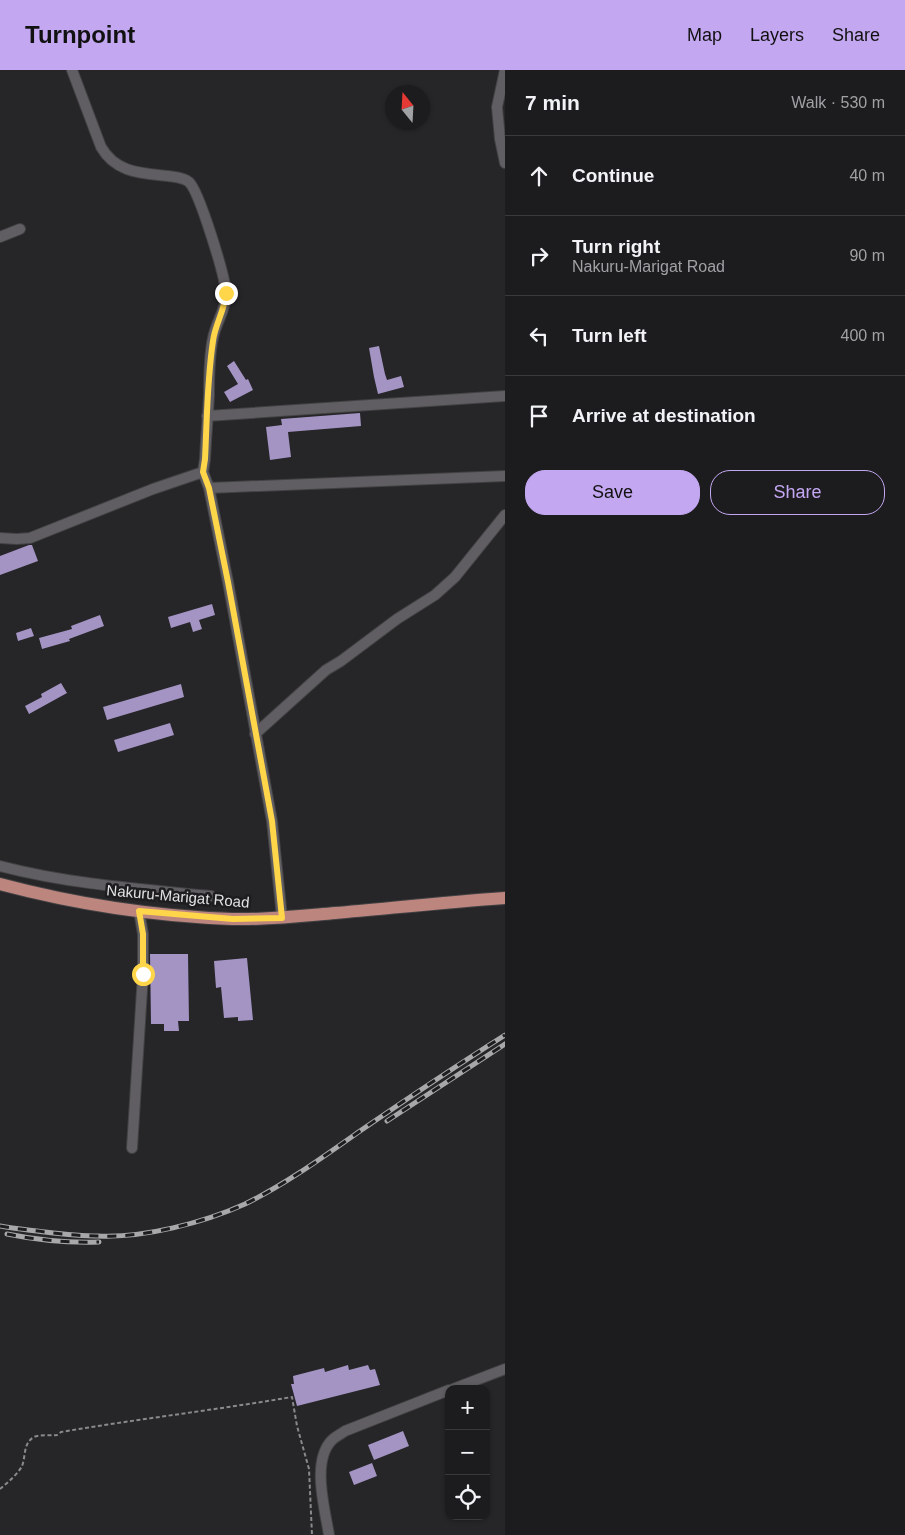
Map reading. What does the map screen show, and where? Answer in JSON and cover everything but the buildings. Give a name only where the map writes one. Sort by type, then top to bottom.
[{"type":"main road","name":"Nakuru-Marigat Road","points":[[0,884],[27,892],[94,905],[233,919],[282,918],[505,898]]},
{"type":"street","points":[[72,70],[106,156],[132,171],[183,178],[192,184],[214,241],[226,293],[223,310],[213,338],[210,361],[203,472],[209,488],[228,582],[272,821],[282,918]]},
{"type":"street","points":[[505,70],[497,107],[500,139],[505,163]]},
{"type":"street","points":[[0,237],[20,229]]},
{"type":"street","points":[[207,416],[505,396]]},
{"type":"street","points":[[0,538],[30,538],[153,489],[203,472]]},
{"type":"street","points":[[209,488],[505,476]]},
{"type":"street","points":[[255,734],[326,670],[434,595],[455,577],[505,516]]},
{"type":"street","points":[[0,546],[17,539]]},
{"type":"street","points":[[0,866],[32,874],[111,886],[211,896]]},
{"type":"street","points":[[132,1148],[143,974],[143,934],[139,911]]},
{"type":"street","points":[[463,1385],[505,1369]]},
{"type":"street","points":[[329,1535],[320,1475],[322,1456],[331,1441],[345,1431],[445,1392]]},
{"type":"path","points":[[0,1488],[8,1483],[22,1466],[25,1448],[33,1437],[42,1435],[57,1436],[61,1432],[101,1425],[292,1397],[308,1469],[312,1535]]},
{"type":"railway","points":[[0,1226],[71,1235],[134,1235],[173,1228],[229,1211],[290,1179],[414,1094],[505,1035]]},
{"type":"railway","points":[[387,1121],[505,1044]]},
{"type":"railway","points":[[7,1234],[53,1241],[99,1242]]},
{"type":"route","points":[[143,974],[143,934],[139,911],[233,919],[282,918],[272,821],[228,582],[209,488],[203,472],[210,361],[214,333],[223,310],[226,293]]}]
